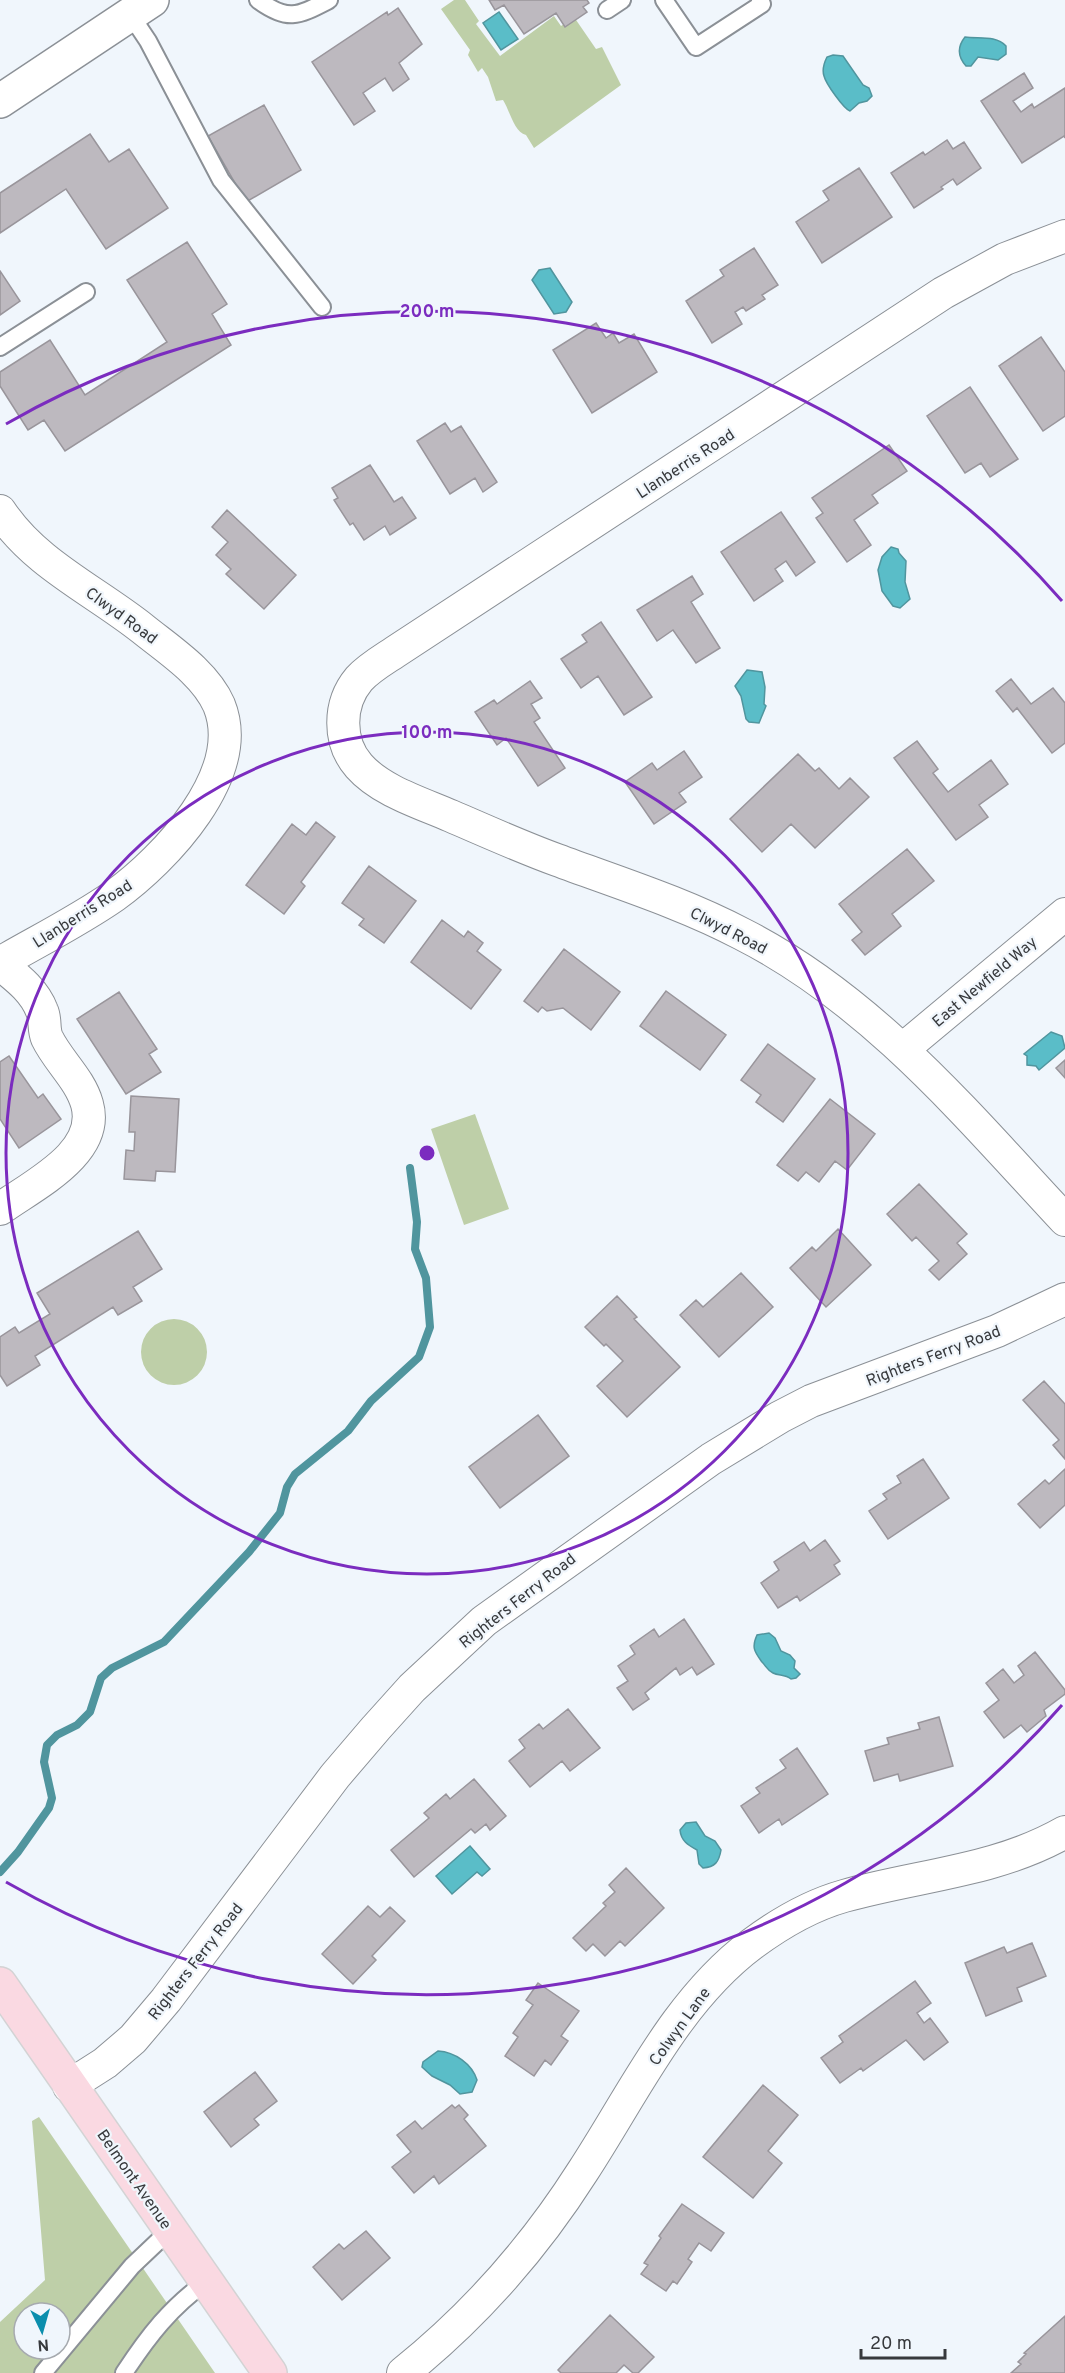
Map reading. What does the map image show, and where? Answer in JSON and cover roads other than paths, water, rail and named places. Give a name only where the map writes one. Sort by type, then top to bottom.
[{"type":"main road","name":"Belmont Avenue","points":[[0,1984],[270,2373]]},
{"type":"street","points":[[0,101],[141,7]]},
{"type":"street","name":"Llanberris Road","points":[[343,728],[352,689],[369,670],[395,652],[943,293],[1005,259],[1065,236]]},
{"type":"street","name":"Clwyd Road","points":[[0,511],[30,548],[114,607],[187,665],[213,695],[221,712],[224,733]]},
{"type":"street","name":"Clwyd Road","points":[[343,728],[350,753],[359,765],[379,782],[504,839],[694,911],[744,934],[800,969],[851,1006],[903,1049],[1065,1220]]},
{"type":"street","name":"Llanberris Road","points":[[0,964],[112,897],[153,863],[172,842],[207,795],[221,762],[224,733]]},
{"type":"street","name":"East Newfield Way","points":[[903,1049],[1065,914]]},
{"type":"street","points":[[0,964],[24,983],[42,1011],[46,1036],[80,1089],[87,1104],[89,1120],[87,1134],[72,1156],[0,1209]]},
{"type":"street","name":"Righters Ferry Road","points":[[69,2086],[105,2063],[133,2039],[166,2000],[335,1776],[412,1688],[484,1621],[701,1466],[780,1417],[811,1401],[941,1354],[997,1331],[1065,1299]]},
{"type":"street","name":"Colwyn Lane","points":[[403,2373],[448,2335],[537,2238],[583,2173],[686,2010],[706,1985],[736,1957],[780,1925],[842,1896],[997,1862],[1065,1832]]},
{"type":"lane","points":[[258,0],[273,11],[287,16],[303,14],[329,0]]},
{"type":"lane","points":[[607,10],[622,0]]},
{"type":"lane","points":[[664,0],[696,47],[762,4],[760,0]]},
{"type":"lane","points":[[141,7],[148,41],[221,180],[322,307]]},
{"type":"lane","points":[[0,347],[86,292]]},
{"type":"lane","points":[[43,2373],[132,2266],[171,2229]]},
{"type":"lane","points":[[124,2373],[173,2307],[207,2281]]},
{"type":"water","points":[[499,12],[518,39],[501,50],[483,23]]},
{"type":"water","points":[[965,37],[997,40],[1006,46],[1006,54],[998,60],[978,57],[971,66],[966,66],[961,59],[960,52]]},
{"type":"water","points":[[833,55],[843,56],[863,85],[869,88],[872,96],[850,111],[836,96],[824,76],[823,69],[826,59]]},
{"type":"water","points":[[550,268],[572,302],[566,312],[554,314],[532,280],[539,270]]},
{"type":"water","points":[[891,547],[898,549],[906,561],[905,582],[910,599],[900,608],[893,606],[882,591],[878,570],[882,557]]},
{"type":"water","points":[[747,670],[762,672],[766,706],[759,723],[749,722],[746,719],[741,696],[735,686]]},
{"type":"water","points":[[1051,1032],[1062,1036],[1065,1048],[1039,1070],[1036,1066],[1027,1065],[1027,1056],[1024,1054]]},
{"type":"water","points":[[769,1633],[775,1638],[781,1651],[790,1655],[795,1661],[794,1668],[800,1674],[796,1678],[791,1679],[771,1672],[757,1655],[754,1647],[757,1635]]},
{"type":"water","points":[[696,1822],[705,1836],[715,1841],[721,1850],[718,1861],[703,1868],[699,1864],[697,1850],[686,1842],[680,1830],[686,1823]]},
{"type":"water","points":[[470,1846],[490,1869],[482,1876],[477,1872],[452,1894],[436,1876]]},
{"type":"water","points":[[438,2051],[456,2056],[467,2064],[477,2080],[472,2092],[460,2094],[422,2067],[423,2062]]},
{"type":"waterway","points":[[0,1872],[18,1852],[49,1808],[52,1798],[44,1762],[47,1745],[57,1735],[77,1725],[90,1712],[101,1678],[112,1668],[164,1642],[249,1552],[280,1513],[287,1487],[295,1474],[348,1431],[371,1401],[419,1357],[430,1327],[426,1278],[415,1249],[417,1222],[410,1168]]}]
